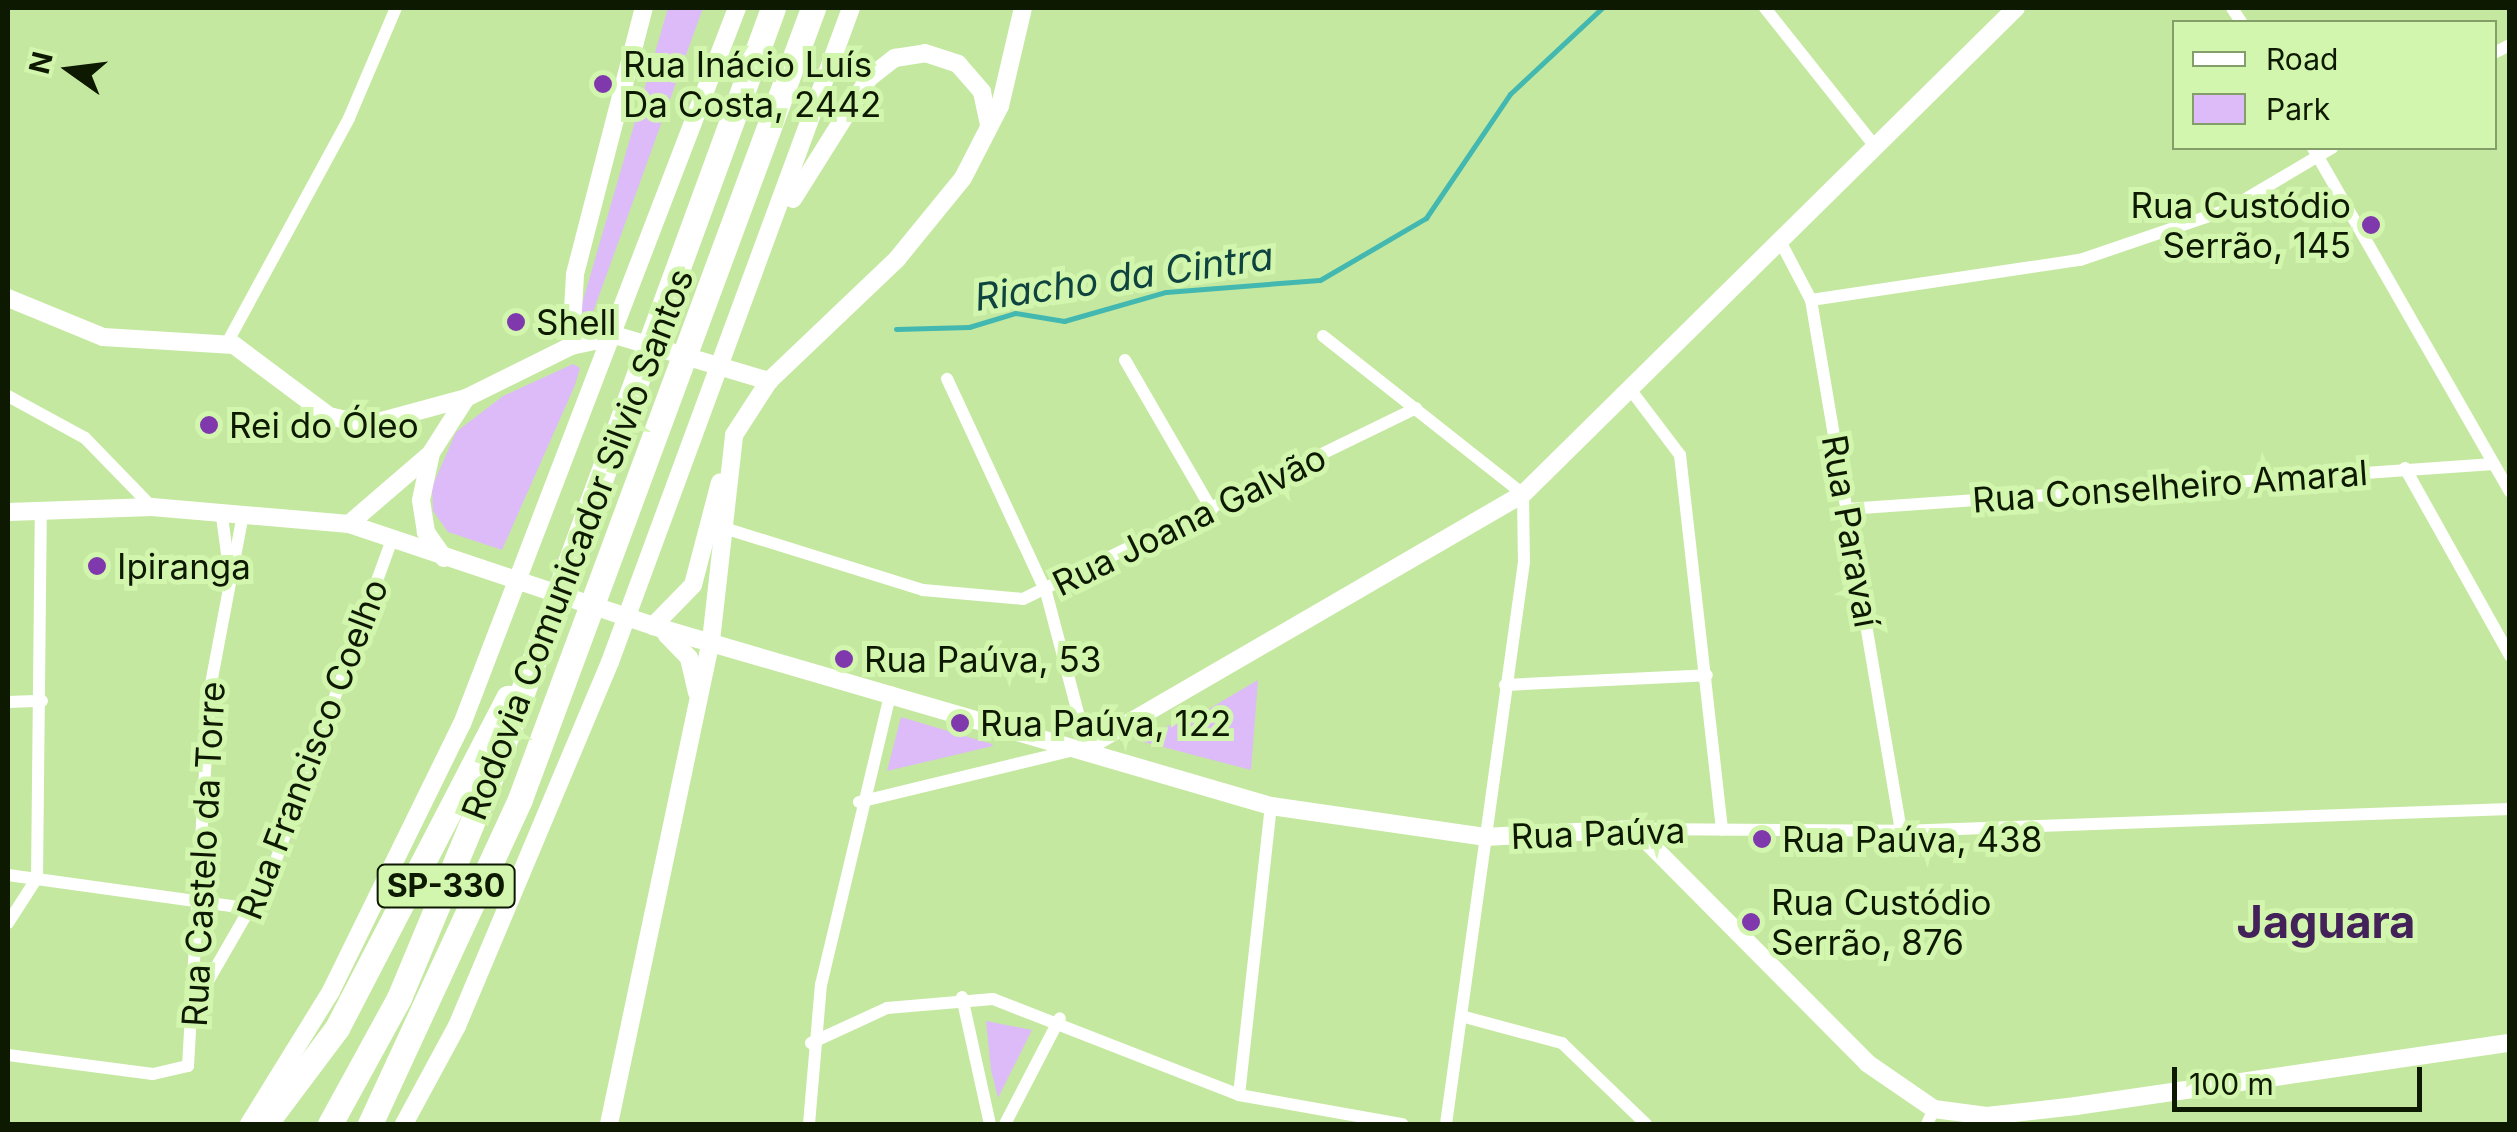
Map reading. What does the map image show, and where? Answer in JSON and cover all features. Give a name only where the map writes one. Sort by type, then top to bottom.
[{"type":"highway","name":"Rodovia Comunicador Silvio Santos","points":[[330,1124],[399,998],[542,643],[670,301],[773,8]]},
{"type":"highway","name":"Rodovia Comunicador Silvio Santos","points":[[370,1124],[463,933],[576,650],[709,306],[813,8]]},
{"type":"highway","points":[[265,1124],[337,1028],[542,643]]},
{"type":"main road","points":[[571,346],[576,274],[644,8]]},
{"type":"main road","points":[[248,1124],[406,847],[504,627],[630,304],[737,8]]},
{"type":"main road","points":[[404,1124],[457,1026],[610,662],[780,218],[851,8]]},
{"type":"main road","points":[[699,702],[681,645],[653,626],[692,584],[738,424],[769,380],[936,216],[989,127],[1023,8]]},
{"type":"main road","points":[[1086,747],[1523,494],[2016,8]]},
{"type":"main road","points":[[780,218],[869,78],[895,58],[925,52],[958,64],[982,92],[989,127]]},
{"type":"main road","points":[[8,298],[103,337],[226,343],[346,423],[380,423],[466,398],[571,346],[640,338],[769,380]]},
{"type":"main road","points":[[8,512],[41,514],[152,507],[242,520],[348,524],[431,452],[466,398]]},
{"type":"main road","points":[[431,452],[421,500],[426,532],[448,562]]},
{"type":"main road","points":[[609,1124],[712,641],[727,466]]},
{"type":"main road","name":"Rua Paúva","points":[[348,524],[448,562],[653,626],[1086,747],[1271,806],[1485,836],[1635,829]]},
{"type":"main road","points":[[1635,829],[1867,1062],[1931,1117],[1986,1116],[2076,1106],[2510,1043]]},
{"type":"street","points":[[226,343],[349,118],[396,8]]},
{"type":"street","points":[[1765,8],[1874,144]]},
{"type":"street","points":[[1811,300],[2080,260],[2227,210],[2315,152],[2510,492]]},
{"type":"street","name":"Rua Paravaí","points":[[1779,239],[1811,300],[1901,831]]},
{"type":"street","points":[[1324,336],[1523,494],[1524,562],[1446,1124]]},
{"type":"street","points":[[1125,360],[1212,510]]},
{"type":"street","points":[[859,802],[1086,747],[1046,592],[946,379]]},
{"type":"street","points":[[1630,389],[1680,455],[1722,830]]},
{"type":"street","points":[[8,396],[86,438],[152,507]]},
{"type":"street","name":"Rua Joana Galvão","points":[[724,528],[953,597],[1046,592],[1416,408]]},
{"type":"street","name":"Rua Conselheiro Amaral","points":[[1847,510],[2493,464]]},
{"type":"street","points":[[2405,468],[2510,656]]},
{"type":"street","points":[[8,923],[37,878],[42,701],[41,514]]},
{"type":"street","name":"Rua Castelo da Torre","points":[[222,518],[229,574]]},
{"type":"street","name":"Rua Castelo da Torre","points":[[8,1056],[184,1072],[195,1003],[210,689],[242,520]]},
{"type":"street","name":"Rua Francisco Coelho","points":[[195,1003],[253,909],[391,542]]},
{"type":"street","points":[[1505,685],[1706,675]]},
{"type":"street","points":[[809,1124],[811,1043],[859,802],[892,692]]},
{"type":"street","points":[[8,702],[42,701]]},
{"type":"street","points":[[1239,1095],[1271,806]]},
{"type":"street","name":"Rua Paúva","points":[[1635,829],[1901,831],[2510,809]]},
{"type":"street","points":[[8,875],[253,909]]},
{"type":"street","points":[[811,1043],[887,1008],[962,996],[1060,1018],[1239,1095],[1402,1124]]},
{"type":"street","points":[[962,996],[990,1124]]},
{"type":"street","points":[[1462,1016],[1562,1043],[1646,1124]]},
{"type":"street","points":[[1004,1124],[1060,1018]]},
{"type":"green space","points":[[668,8],[703,8],[592,315],[579,314]]},
{"type":"green space","points":[[573,364],[580,368],[575,385],[502,550],[448,532],[433,511],[432,487],[456,432],[503,396]]},
{"type":"green space","points":[[1258,680],[1251,770],[1136,740],[1212,707]]},
{"type":"green space","points":[[901,717],[992,744],[993,746],[887,771]]},
{"type":"green space","points":[[986,1021],[1032,1030],[998,1098],[991,1070]]},
{"type":"waterway","name":"Riacho da Cintra","points":[[896,329],[969,327],[1015,313],[1064,321],[1166,292],[1320,280],[1426,218],[1510,94],[1602,8]]},
{"type":"place","name":"Rua Inácio Luís Da Costa, 2442","points":[[603,84]]},
{"type":"place","name":"Rua Custódio Serrão, 145","points":[[2371,225]]},
{"type":"place","name":"Shell","points":[[516,322]]},
{"type":"place","name":"Rei do Óleo","points":[[209,425]]},
{"type":"place","name":"Ipiranga","points":[[97,566]]},
{"type":"place","name":"Rua Paúva, 53","points":[[844,659]]},
{"type":"place","name":"Rua Paúva, 122","points":[[960,723]]},
{"type":"place","name":"Rua Paúva, 438","points":[[1762,839]]},
{"type":"place","name":"Rua Custódio Serrão, 876","points":[[1751,922]]},
{"type":"district","name":"Jaguara","points":[[2326,922]]}]
